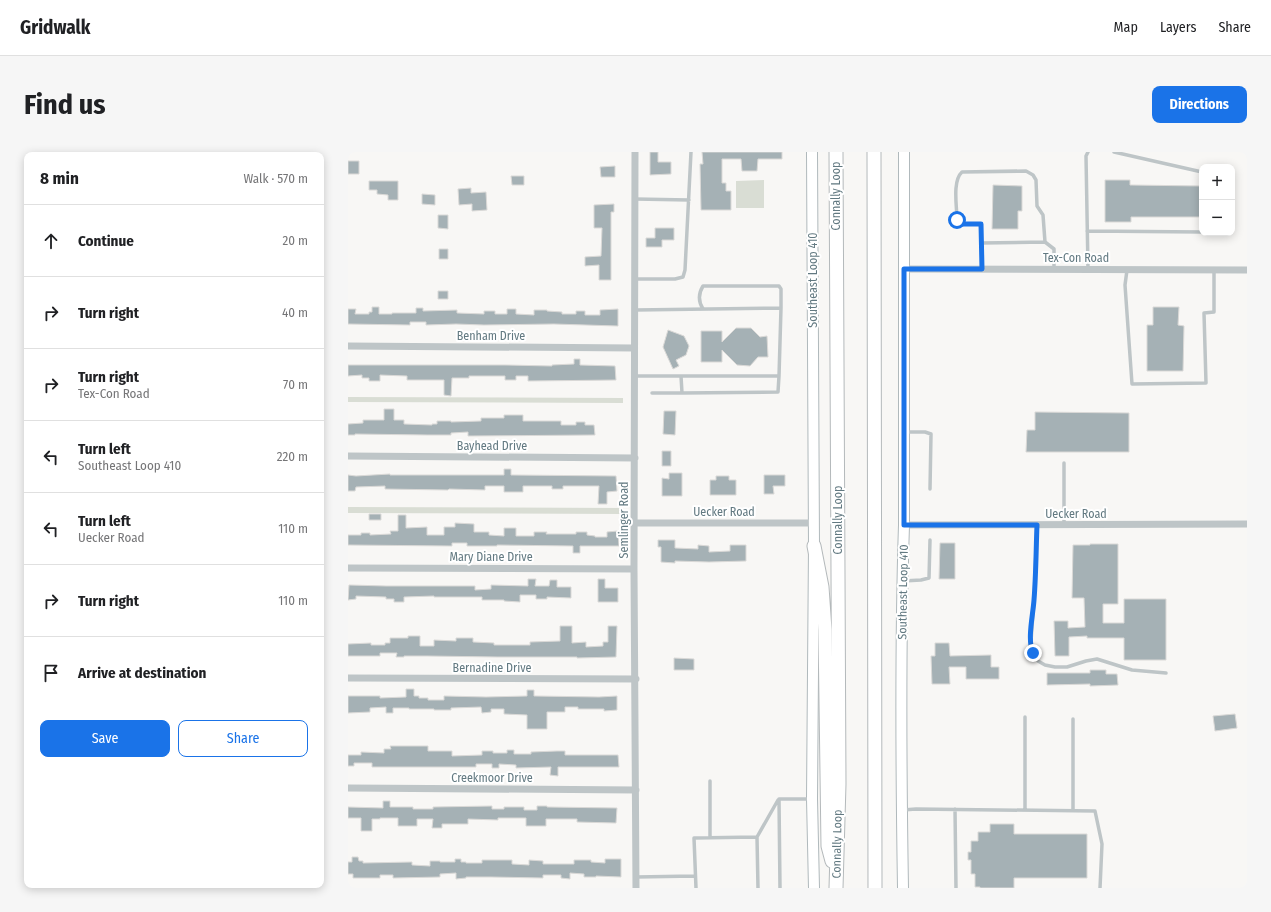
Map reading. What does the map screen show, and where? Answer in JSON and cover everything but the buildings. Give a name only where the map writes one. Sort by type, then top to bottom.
[{"type":"highway","name":"Connally Loop","points":[[836,152],[839,776],[836,882]]},
{"type":"highway","points":[[874,152],[875,888]]},
{"type":"highway","points":[[814,546],[822,587],[825,630],[828,846],[836,882]]},
{"type":"main road","name":"Southeast Loop 410","points":[[812,152],[814,523],[812,799],[814,888]]},
{"type":"main road","name":"Southeast Loop 410","points":[[903,888],[902,581],[904,525],[904,152]]},
{"type":"street","name":"Semlinger Road","points":[[635,152],[634,569],[636,679],[636,888]]},
{"type":"street","name":"Tex-Con Road","points":[[904,269],[1247,270]]},
{"type":"street","name":"Benham Drive","points":[[348,346],[634,348]]},
{"type":"street","name":"Bayhead Drive","points":[[348,456],[635,458]]},
{"type":"street","name":"Uecker Road","points":[[635,523],[814,523]]},
{"type":"street","name":"Uecker Road","points":[[904,525],[1247,524]]},
{"type":"street","name":"Mary Diane Drive","points":[[348,568],[634,569]]},
{"type":"street","name":"Bernadine Drive","points":[[348,678],[636,679]]},
{"type":"street","name":"Creekmoor Drive","points":[[348,788],[636,790]]},
{"type":"lane","points":[[634,280],[675,280],[683,277],[685,270],[691,152]]},
{"type":"lane","points":[[1088,152],[1086,156],[1088,270]]},
{"type":"lane","points":[[1114,152],[1199,171]]},
{"type":"lane","points":[[982,269],[981,224],[961,224],[957,220],[956,182],[958,175],[962,172],[1026,171],[1033,175],[1036,180],[1037,206],[1043,215],[1045,242]]},
{"type":"lane","points":[[635,199],[689,200]]},
{"type":"lane","points":[[1087,231],[1199,232]]},
{"type":"lane","points":[[982,243],[1045,242],[1054,249],[1054,269]]},
{"type":"lane","points":[[1127,270],[1125,285],[1132,384],[1206,382],[1204,313],[1214,312],[1214,270]]},
{"type":"lane","points":[[652,393],[778,392],[781,308],[781,289],[779,286],[703,286],[699,293],[700,304],[703,309]]},
{"type":"lane","points":[[634,310],[781,308]]},
{"type":"lane","points":[[634,376],[779,376]]},
{"type":"lane","points":[[681,376],[682,393]]},
{"type":"lane","points":[[904,432],[925,432],[931,434],[930,489]]},
{"type":"lane","points":[[1064,463],[1064,525]]},
{"type":"lane","points":[[1037,525],[1031,649],[1038,661],[1045,665],[1067,667],[1097,659],[1132,670],[1166,673]]},
{"type":"lane","points":[[902,581],[929,578],[930,540]]},
{"type":"lane","points":[[1025,718],[1025,810]]},
{"type":"lane","points":[[1073,719],[1073,810]]},
{"type":"lane","points":[[710,781],[710,838]]},
{"type":"lane","points":[[779,799],[812,799]]},
{"type":"lane","points":[[758,888],[757,837],[779,799]]},
{"type":"lane","points":[[779,799],[780,888]]},
{"type":"lane","points":[[902,810],[955,809],[1095,811],[1102,844],[1100,888]]},
{"type":"lane","points":[[955,809],[956,888]]},
{"type":"lane","points":[[696,888],[694,838],[757,837]]},
{"type":"lane","points":[[636,876],[695,876]]},
{"type":"shaded area","points":[[764,180],[764,208],[736,208],[736,181]]},
{"type":"shaded area","points":[[348,397],[623,398],[623,403],[348,402]]},
{"type":"shaded area","points":[[348,507],[624,508],[624,514],[348,513]]},
{"type":"route","points":[[957,220],[961,224],[981,224],[982,269],[904,269],[904,525],[1037,525],[1034,600],[1031,628],[1031,649],[1033,653]]}]
